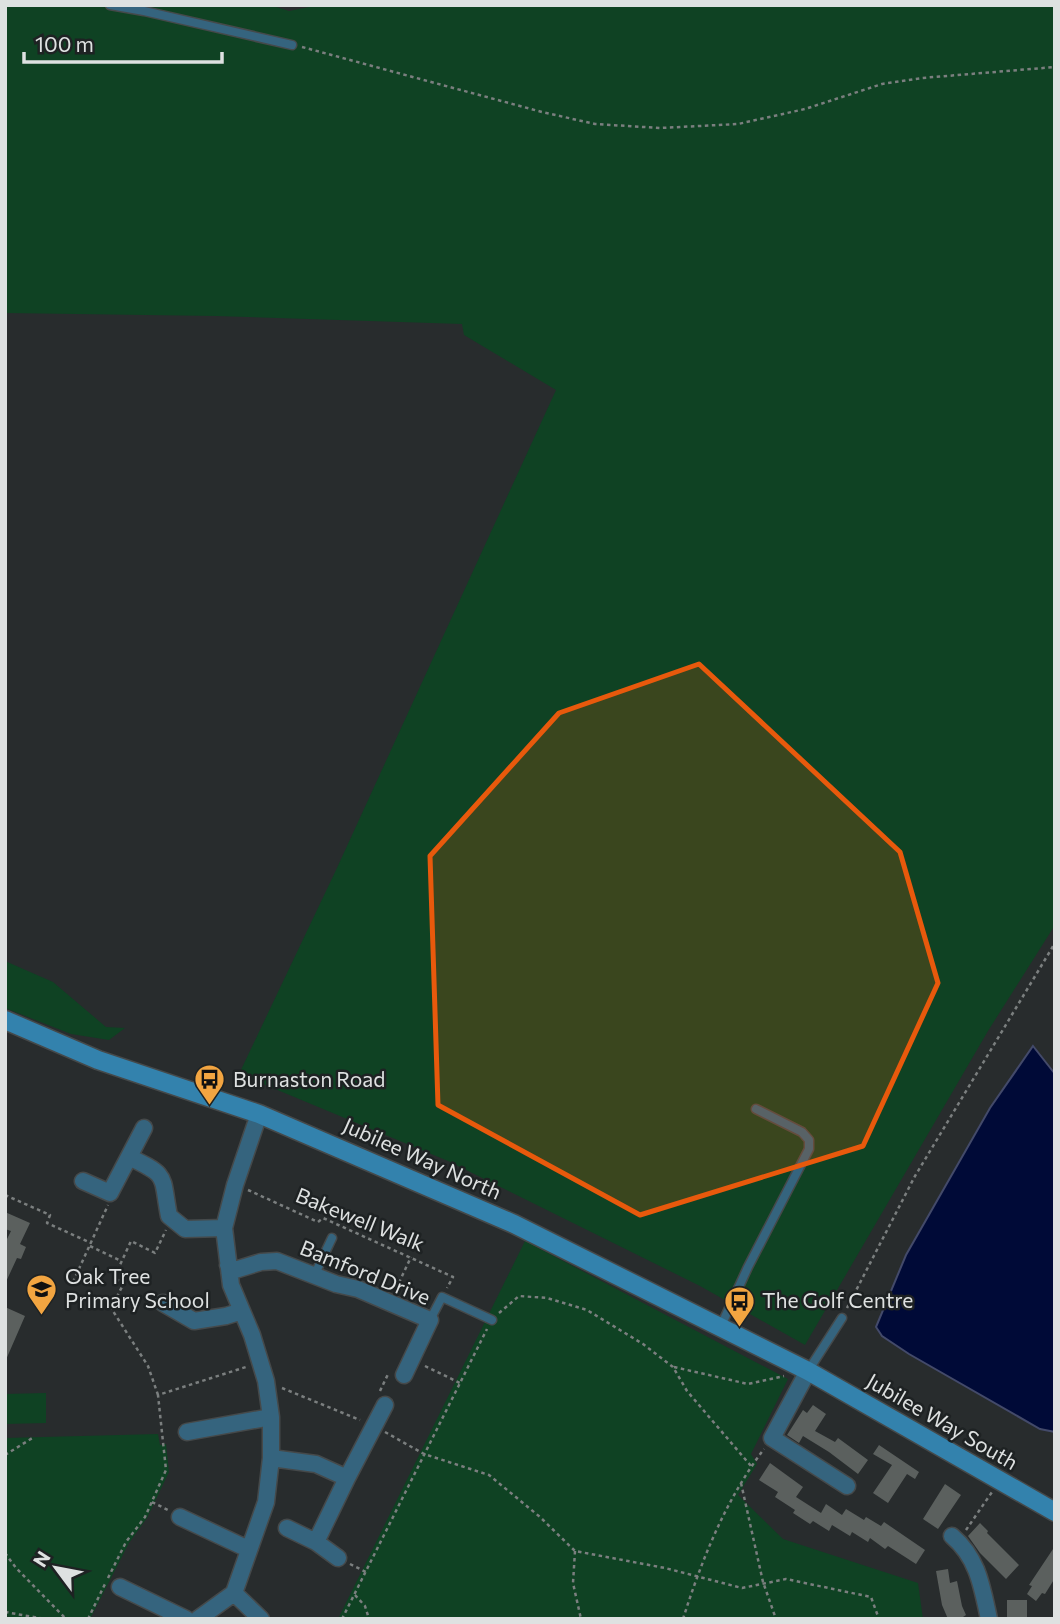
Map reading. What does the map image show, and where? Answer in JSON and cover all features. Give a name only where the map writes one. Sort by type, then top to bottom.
[{"type":"street","name":"Jubilee Way North","points":[[5,1020],[98,1060],[259,1114],[514,1224],[808,1371]]},
{"type":"street","points":[[198,1619],[234,1593],[266,1502],[271,1458],[271,1417],[266,1381],[262,1362],[232,1285],[224,1228],[235,1185],[259,1114]]},
{"type":"street","points":[[83,1181],[110,1193],[144,1128]]},
{"type":"street","points":[[129,1157],[156,1170],[164,1181],[169,1216],[185,1229],[224,1228]]},
{"type":"street","name":"Bamford Drive","points":[[228,1265],[235,1270],[261,1262],[277,1261],[358,1289],[430,1320],[404,1374]]},
{"type":"street","points":[[163,1303],[194,1321],[242,1311]]},
{"type":"street","points":[[808,1371],[772,1438],[847,1486]]},
{"type":"street","name":"Jubilee Way South","points":[[808,1371],[1055,1512]]},
{"type":"street","points":[[316,1542],[385,1405]]},
{"type":"street","points":[[187,1432],[271,1417]]},
{"type":"street","points":[[271,1458],[316,1464],[347,1478]]},
{"type":"street","points":[[180,1517],[248,1549]]},
{"type":"street","points":[[286,1528],[316,1542],[338,1558]]},
{"type":"street","points":[[954,1538],[973,1561],[982,1584],[989,1619]]},
{"type":"street","points":[[120,1587],[186,1619]]},
{"type":"street","points":[[234,1593],[261,1619]]},
{"type":"lane","points":[[110,5],[292,45]]},
{"type":"lane","points":[[720,1328],[748,1266],[809,1149],[809,1140],[802,1132],[756,1109]]},
{"type":"lane","points":[[314,1276],[332,1238]]},
{"type":"lane","points":[[430,1320],[442,1297],[492,1320]]},
{"type":"lane","points":[[808,1371],[842,1318]]},
{"type":"path","points":[[292,45],[595,124],[660,128],[738,124],[805,109],[882,84],[1055,67]]},
{"type":"path","points":[[842,1318],[915,1176],[1055,943]]},
{"type":"path","name":"Bakewell Walk","points":[[235,1185],[318,1222],[323,1218],[453,1277],[442,1297]]},
{"type":"path","points":[[74,1282],[110,1202],[110,1193]]},
{"type":"path","points":[[5,1195],[50,1215],[47,1223],[122,1261]]},
{"type":"path","points":[[88,1619],[126,1542],[152,1502],[166,1470],[158,1395],[148,1366],[111,1308],[124,1283],[114,1278],[131,1241],[155,1253],[172,1218]]},
{"type":"path","points":[[390,1303],[411,1257]]},
{"type":"path","points":[[342,1619],[492,1320],[519,1296],[547,1298],[587,1310],[643,1344],[673,1367],[687,1391],[751,1466]]},
{"type":"path","points":[[412,1359],[460,1382]]},
{"type":"path","points":[[158,1395],[262,1362]]},
{"type":"path","points":[[673,1367],[748,1384],[784,1376]]},
{"type":"path","points":[[385,1405],[376,1401],[390,1369],[404,1374]]},
{"type":"path","points":[[266,1381],[374,1426],[424,1454],[489,1475],[540,1517],[575,1551],[742,1588],[786,1579],[871,1597],[879,1619]]},
{"type":"path","points":[[5,1455],[34,1437]]},
{"type":"path","points":[[684,1619],[697,1576],[719,1525],[751,1466],[772,1438]]},
{"type":"path","points":[[954,1538],[973,1521],[999,1481]]},
{"type":"path","points":[[741,1483],[763,1582],[776,1619]]},
{"type":"path","points":[[152,1502],[180,1517]]},
{"type":"path","points":[[575,1551],[573,1583],[582,1619]]},
{"type":"path","points":[[5,1553],[16,1569],[66,1619]]},
{"type":"path","points":[[354,1595],[365,1606],[369,1619]]},
{"type":"path","points":[[5,1612],[45,1619]]},
{"type":"highlighted area","points":[[699,664],[900,852],[938,983],[863,1146],[640,1215],[438,1105],[430,856],[559,713]]},
{"type":"green space","points":[[5,5],[270,5],[289,11],[319,5],[1055,5],[1055,925],[988,1031],[805,1345],[700,1286],[448,1161],[239,1074],[336,870],[556,390],[464,335],[462,324],[5,313]]},
{"type":"green space","points":[[5,961],[53,982],[106,1027],[125,1028],[109,1040],[71,1034],[5,1008]]},
{"type":"green space","points":[[525,1241],[788,1379],[751,1454],[757,1464],[738,1495],[783,1539],[918,1583],[923,1619],[338,1619]]},
{"type":"green space","points":[[46,1393],[46,1423],[5,1424],[5,1394]]},
{"type":"green space","points":[[158,1434],[160,1445],[166,1444],[169,1472],[147,1518],[129,1543],[90,1619],[20,1619],[5,1616],[5,1438]]},
{"type":"water","points":[[1033,1046],[1055,1074],[1055,1432],[1040,1429],[909,1354],[882,1336],[876,1327],[906,1255],[990,1108]]},
{"type":"building","points":[[5,1212],[30,1223],[20,1244],[26,1247],[21,1259],[17,1258],[5,1284],[5,1243],[11,1231],[5,1229]]},
{"type":"building","points":[[5,1307],[25,1316],[5,1362]]},
{"type":"building","points":[[813,1405],[826,1414],[815,1431],[835,1442],[838,1438],[868,1460],[858,1474],[803,1436],[799,1443],[787,1435],[803,1410],[807,1413]]},
{"type":"building","points":[[879,1445],[919,1472],[915,1479],[907,1474],[888,1503],[873,1493],[892,1465],[873,1454]]},
{"type":"building","points":[[770,1463],[803,1487],[796,1497],[821,1513],[826,1504],[842,1515],[846,1509],[881,1526],[884,1522],[925,1550],[916,1564],[888,1546],[885,1549],[870,1538],[868,1542],[852,1532],[850,1536],[832,1525],[829,1531],[813,1521],[810,1524],[775,1497],[778,1492],[759,1480]]},
{"type":"building","points":[[945,1484],[961,1495],[938,1529],[923,1519]]},
{"type":"building","points":[[980,1523],[1019,1565],[1006,1579],[980,1553],[968,1536]]},
{"type":"building","points":[[1055,1546],[1055,1578],[1045,1594],[1042,1593],[1036,1601],[1027,1594],[1032,1586],[1029,1585]]},
{"type":"building","points":[[948,1569],[950,1583],[957,1581],[966,1615],[960,1619],[948,1619],[942,1605],[936,1571]]},
{"type":"building","points":[[1007,1600],[1027,1600],[1027,1619],[1007,1619]]},
{"type":"place","name":"Burnaston Road","points":[[210,1107]]},
{"type":"place","name":"Oak Tree Primary School","points":[[42,1316]]},
{"type":"place","name":"The Golf Centre","points":[[739,1328]]}]
